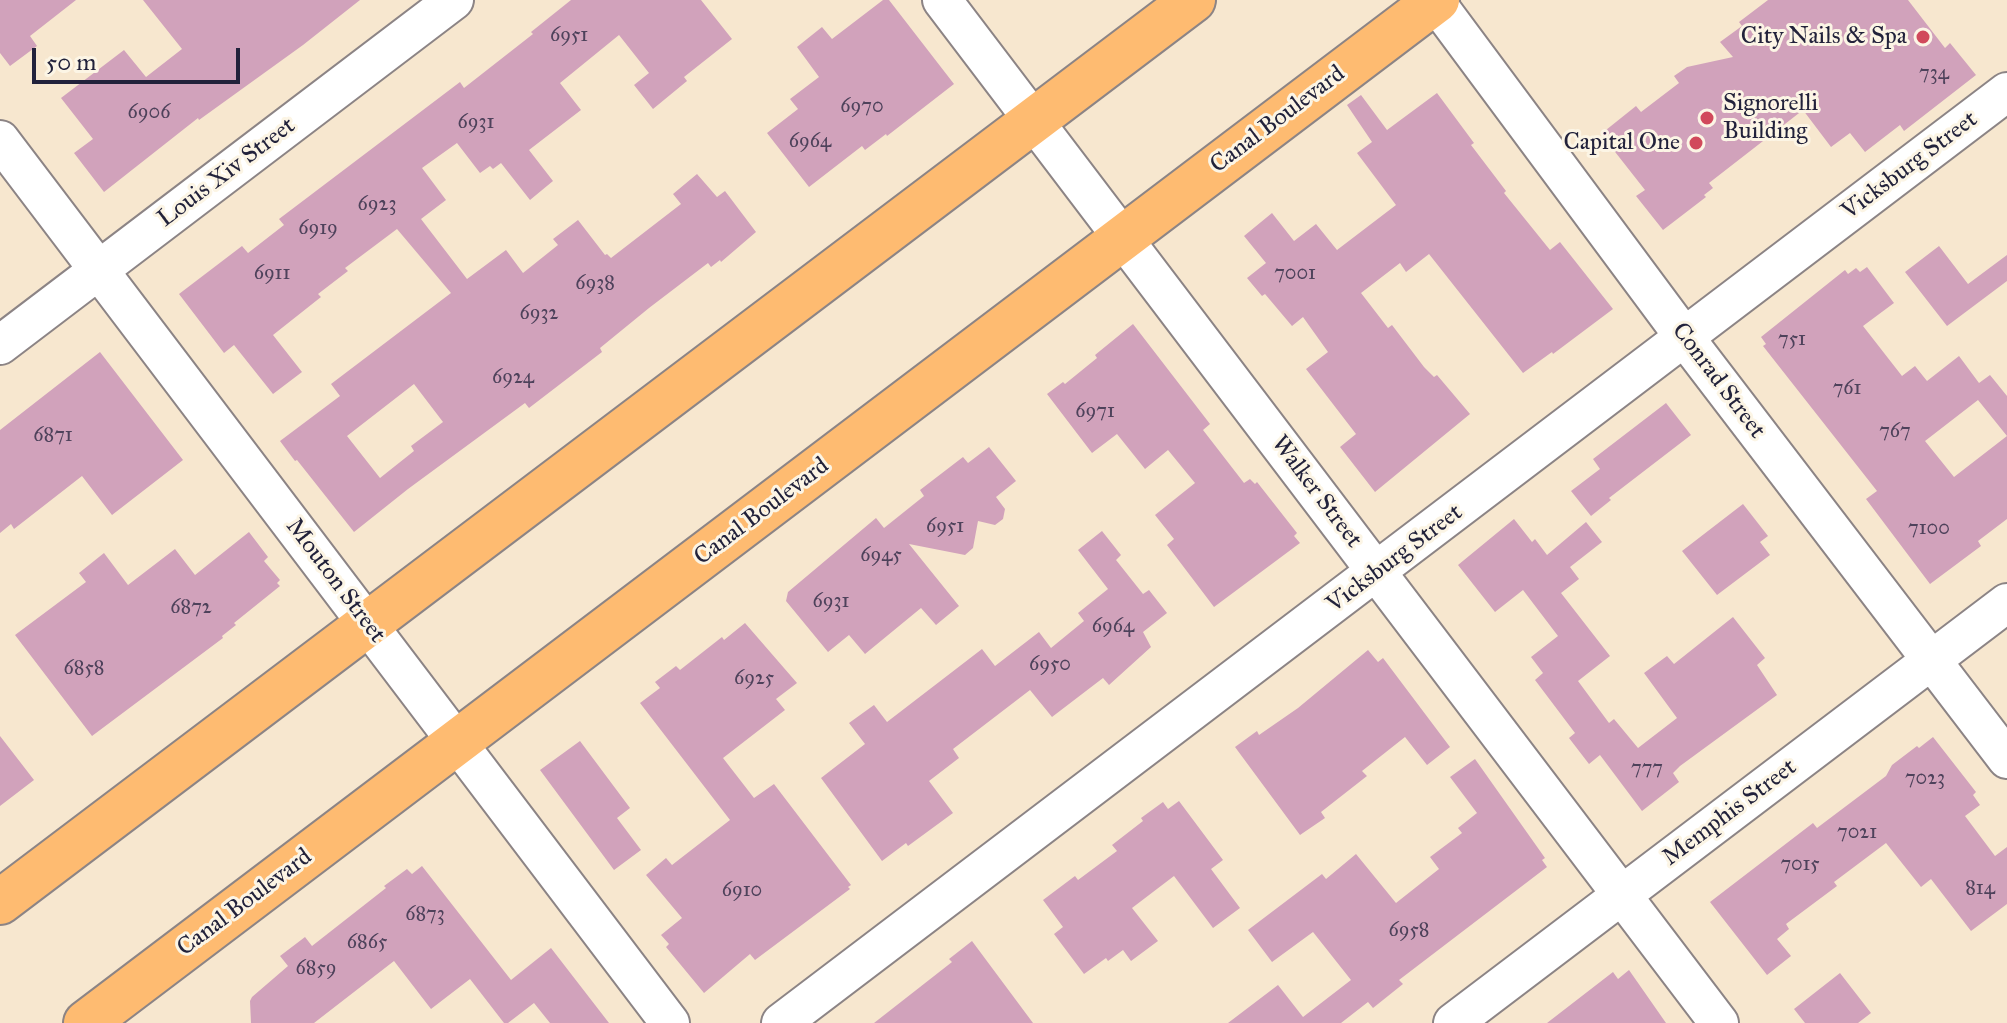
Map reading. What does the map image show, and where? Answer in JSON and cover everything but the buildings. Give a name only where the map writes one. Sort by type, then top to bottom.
[{"type":"main road","points":[[0,902],[1193,0]]},
{"type":"main road","name":"Canal Boulevard","points":[[86,1023],[1436,0]]},
{"type":"street","name":"Louis Xiv Street","points":[[0,345],[454,0]]},
{"type":"street","name":"Walker Street","points":[[942,0],[1719,1023]]},
{"type":"street","name":"Conrad Street","points":[[1436,0],[1685,338],[2007,759]]},
{"type":"street","name":"Vicksburg Street","points":[[781,1023],[2007,92]]},
{"type":"street","name":"Mouton Street","points":[[0,140],[670,1023]]},
{"type":"street","name":"Memphis Street","points":[[1453,1023],[2007,603]]},
{"type":"place","name":"City Nails & Spa","points":[[1923,37]]},
{"type":"place","name":"Signorelli Building","points":[[1707,118]]},
{"type":"place","name":"Capital One","points":[[1696,143]]}]
